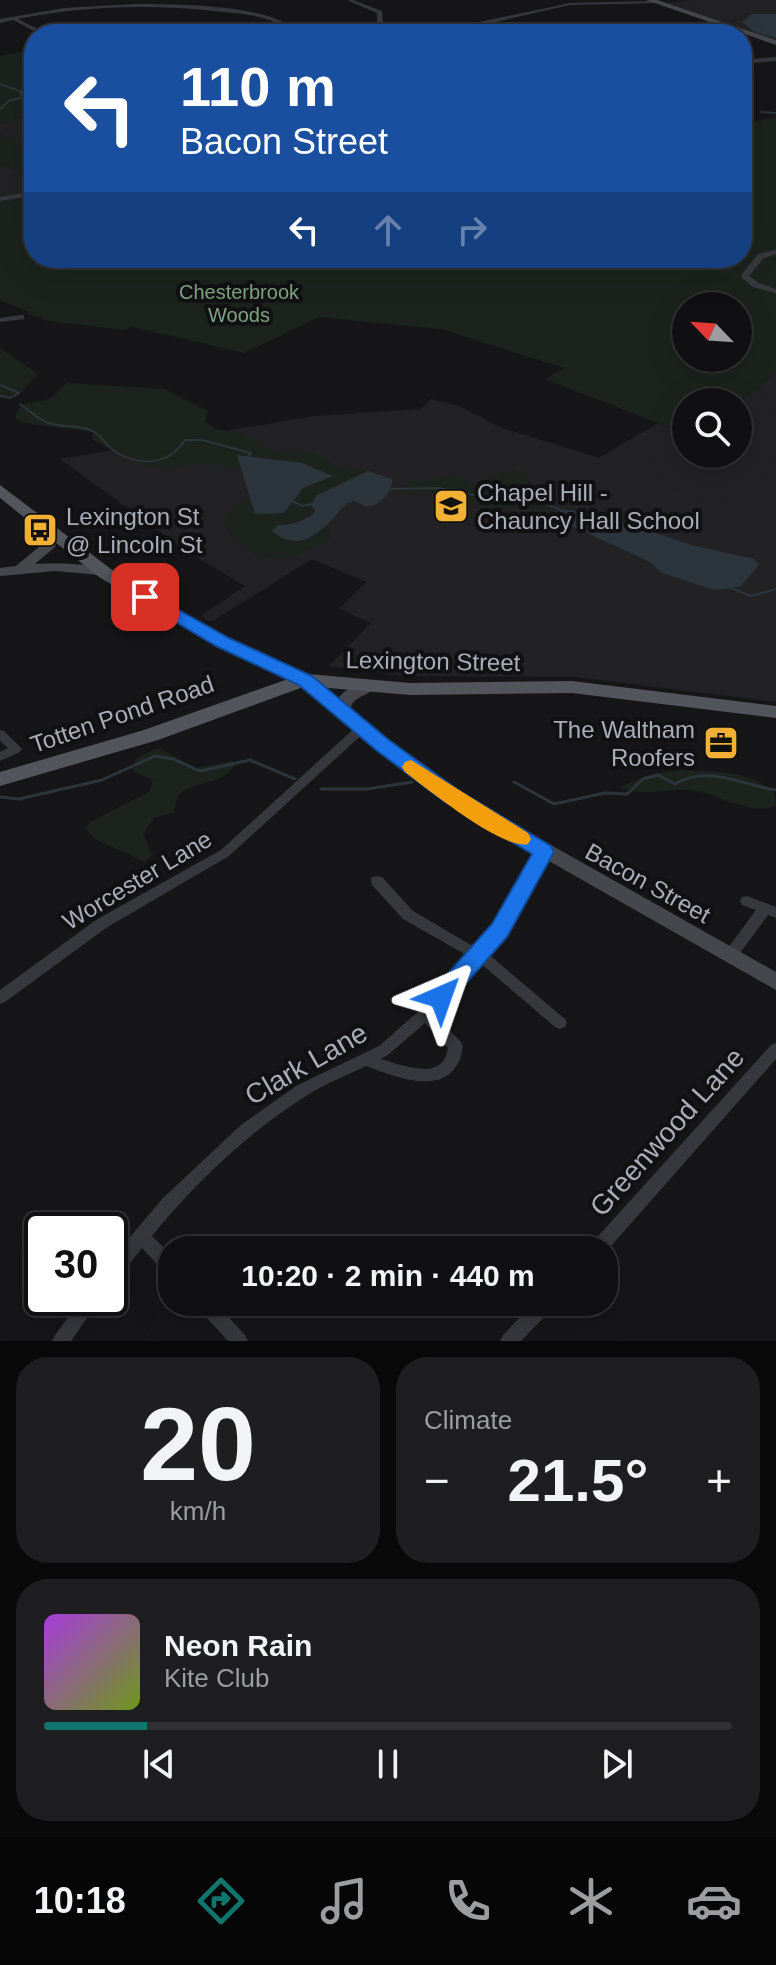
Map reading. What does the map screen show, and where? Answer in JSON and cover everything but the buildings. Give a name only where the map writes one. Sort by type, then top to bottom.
[{"type":"main road","points":[[653,1],[720,24]]},
{"type":"main road","points":[[752,35],[776,43]]},
{"type":"main road","name":"Lexington Street","points":[[0,490],[105,573],[222,642],[305,680],[421,689],[572,687],[776,712]]},
{"type":"main road","points":[[21,568],[48,547],[51,530]]},
{"type":"main road","points":[[0,572],[21,568],[66,567],[105,573]]},
{"type":"main road","name":"Bacon Street","points":[[305,680],[362,728],[465,805],[776,982]]},
{"type":"main road","name":"Totten Pond Road","points":[[0,779],[151,735],[305,680]]},
{"type":"main road","points":[[346,715],[343,706],[347,697],[368,686]]},
{"type":"street","points":[[183,8],[191,0]]},
{"type":"street","points":[[349,0],[380,12],[380,24]]},
{"type":"street","points":[[555,0],[563,4]]},
{"type":"street","points":[[482,24],[563,4],[653,1]]},
{"type":"street","points":[[0,21],[100,5],[260,15],[285,24]]},
{"type":"street","points":[[13,18],[25,24]]},
{"type":"street","points":[[752,61],[776,59]]},
{"type":"street","points":[[0,199],[24,195]]},
{"type":"street","points":[[752,267],[761,256],[776,252]]},
{"type":"street","points":[[751,268],[745,276],[756,285],[776,291]]},
{"type":"street","points":[[0,320],[21,317]]},
{"type":"street","name":"Worcester Lane","points":[[0,998],[101,924],[225,853],[362,728]]},
{"type":"street","points":[[0,734],[16,749],[0,757]]},
{"type":"street","name":"Clark Lane","points":[[128,1252],[211,1162],[269,1112],[301,1091],[367,1060],[425,1014],[499,931],[544,852]]},
{"type":"street","points":[[377,881],[408,915],[479,955],[560,1023]]},
{"type":"street","points":[[730,956],[770,912],[747,901]]},
{"type":"street","points":[[367,1060],[426,1076],[444,1072],[454,1061],[456,1046],[425,1014]]},
{"type":"street","name":"Greenwood Lane","points":[[609,1236],[776,1049]]},
{"type":"street","points":[[141,1236],[158,1254]]},
{"type":"street","points":[[61,1341],[80,1316]]},
{"type":"street","points":[[217,1316],[239,1341]]},
{"type":"street","points":[[509,1341],[533,1316]]},
{"type":"shaded area","points":[[776,0],[776,40],[752,32],[752,24],[728,24],[666,3]]},
{"type":"shaded area","points":[[752,14],[776,14],[776,38],[754,32],[752,24],[742,22]]},
{"type":"shaded area","points":[[24,117],[24,147],[0,134],[0,124]]},
{"type":"shaded area","points":[[0,163],[24,176],[24,199],[0,203]]},
{"type":"shaded area","name":"Chapel Hill - Chauncy Hall School","points":[[776,372],[776,702],[575,677],[402,676],[329,666],[371,623],[339,609],[366,582],[312,559],[211,622],[201,616],[245,586],[191,554],[60,459],[314,416],[421,409],[431,399],[459,406],[502,428],[599,458],[658,423],[672,428],[672,468],[752,468],[752,392]]},
{"type":"shaded area","points":[[237,455],[302,463],[333,476],[303,488],[284,513],[255,514]]},
{"type":"shaded area","points":[[368,471],[392,479],[388,493],[377,504],[367,507],[354,501],[347,503],[323,528],[305,540],[294,541],[272,531],[278,525],[308,517],[316,511],[311,505],[317,495]]},
{"type":"shaded area","points":[[563,509],[623,522],[695,546],[754,559],[759,565],[741,586],[720,590],[707,588],[662,573],[650,562],[569,525],[559,512]]},
{"type":"green space","points":[[24,51],[24,117],[0,124],[0,56]]},
{"type":"green space","name":"Chesterbrook Woods","points":[[776,117],[776,372],[752,392],[752,388],[672,388],[672,429],[545,379],[564,368],[441,329],[319,317],[244,353],[133,327],[124,330],[42,320],[0,300],[0,203],[24,199],[24,268],[752,268],[752,122]]},
{"type":"green space","points":[[0,134],[24,147],[24,176],[0,163]]},
{"type":"green space","points":[[0,348],[38,374],[17,397],[0,397]]},
{"type":"green space","points":[[67,383],[164,389],[208,411],[205,421],[215,429],[242,433],[271,451],[314,454],[337,467],[368,471],[321,493],[312,515],[291,525],[281,525],[280,537],[309,539],[328,526],[332,534],[329,538],[289,557],[258,555],[233,538],[224,520],[229,511],[254,495],[248,470],[200,463],[170,468],[143,466],[93,440],[93,432],[24,423],[16,419],[17,412],[24,404],[47,400]]},
{"type":"green space","points":[[512,469],[549,495],[554,502],[543,509],[497,508],[460,502],[442,494],[397,494],[408,482],[454,476],[473,484]]},
{"type":"green space","points":[[154,749],[161,749],[196,768],[232,761],[236,764],[221,777],[184,791],[178,797],[173,813],[154,818],[143,834],[152,855],[145,862],[97,840],[85,829],[90,822],[149,792],[153,780],[134,772],[132,767],[136,759]]},
{"type":"green space","points":[[680,770],[730,773],[754,780],[774,793],[776,805],[768,808],[747,807],[697,791],[639,792],[620,787],[652,774]]},
{"type":"waterway","points":[[0,84],[23,92]]},
{"type":"waterway","points":[[0,109],[9,101],[23,97],[20,93],[24,92]]},
{"type":"waterway","points":[[761,112],[776,113]]},
{"type":"waterway","points":[[0,385],[19,393],[10,398],[0,396]]},
{"type":"waterway","points":[[20,404],[48,423],[81,427],[94,432],[113,450],[132,459],[161,459],[178,449],[185,440],[202,440],[251,453],[245,459]]},
{"type":"waterway","points":[[389,489],[439,488],[508,502],[543,502],[565,512]]},
{"type":"waterway","points":[[290,500],[303,506],[312,504]]},
{"type":"waterway","points":[[731,588],[751,596],[776,589]]},
{"type":"waterway","points":[[0,797],[19,799],[102,780],[155,756],[173,759],[200,771],[250,760],[295,779]]},
{"type":"waterway","points":[[514,782],[554,804],[605,793],[627,794],[643,779],[658,775],[675,784],[688,778],[713,776],[776,790]]},
{"type":"waterway","points":[[321,789],[368,789],[412,782]]},
{"type":"slow traffic","points":[[411,767],[521,839]]},
{"type":"place","name":"Chapel Hill - Chauncy Hall School","points":[[451,506]]},
{"type":"place","name":"Lexington St @ Lincoln St","points":[[40,530]]},
{"type":"place","name":"The Waltham Roofers","points":[[721,743]]},
{"type":"route","points":[[145,597],[222,642],[305,680],[383,745],[451,795],[544,852],[536,861],[499,931],[441,997]]}]
